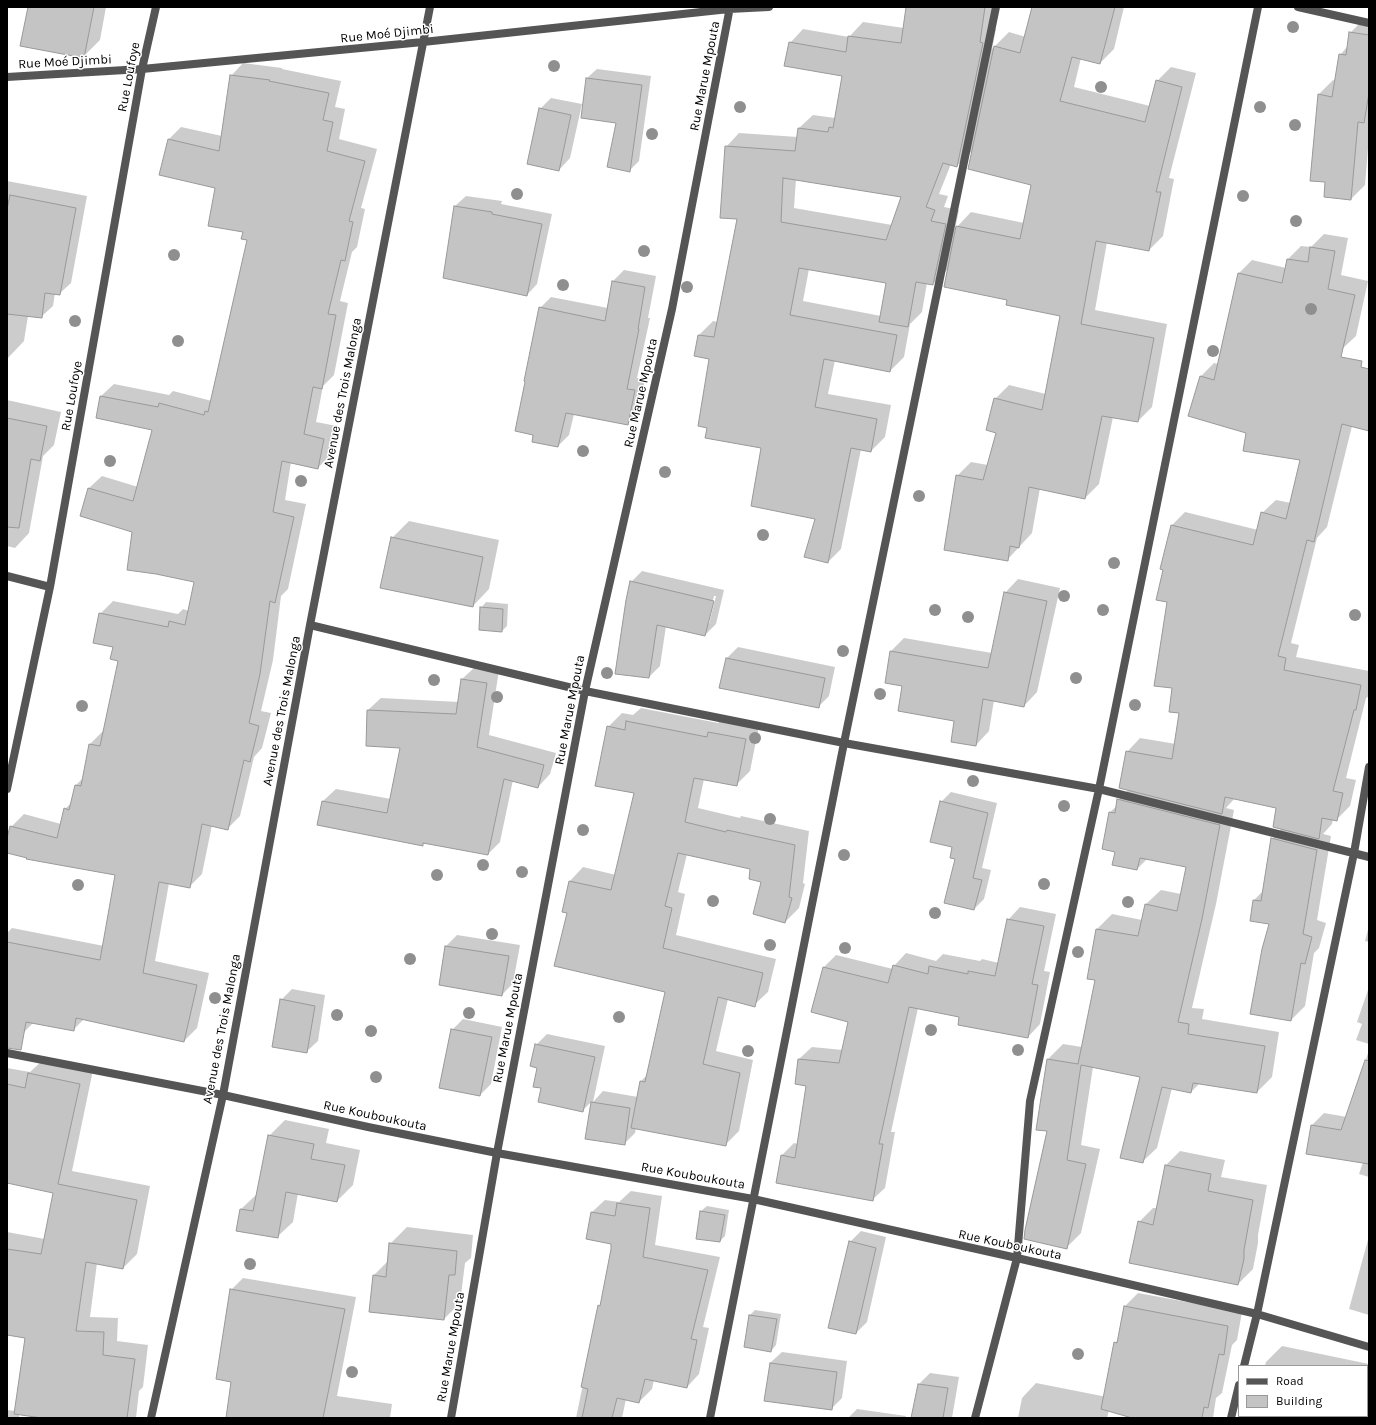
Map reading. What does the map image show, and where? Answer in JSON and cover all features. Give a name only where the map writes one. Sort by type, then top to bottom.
[{"type":"street","name":"Rue Loufoye","points":[[7,789],[50,587],[142,69],[156,7]]},
{"type":"street","name":"Avenue des Trois Malonga","points":[[151,1418],[223,1095],[310,625],[430,7]]},
{"type":"street","name":"Rue Moé Djimbi","points":[[7,77],[142,69],[423,42],[730,8],[770,7]]},
{"type":"street","points":[[710,1418],[844,743],[996,7]]},
{"type":"street","points":[[975,1418],[1017,1258],[1030,1101],[1099,789],[1258,7]]},
{"type":"street","points":[[1298,7],[1369,23]]},
{"type":"street","name":"Rue Marue Mpouta","points":[[451,1418],[497,1153],[585,691],[672,310],[730,8]]},
{"type":"street","points":[[7,576],[50,587]]},
{"type":"street","points":[[310,625],[585,691],[844,743],[1099,789],[1369,857]]},
{"type":"street","points":[[1244,1365],[1257,1314],[1354,853],[1369,767]]},
{"type":"street","name":"Rue Kouboukouta","points":[[7,1053],[223,1095],[368,1127],[497,1153],[753,1199],[1017,1258],[1257,1314],[1369,1347]]},
{"type":"street","points":[[1231,1418],[1238,1389]]},
{"type":"building","points":[[28,7],[94,7],[84,58],[20,46]]},
{"type":"building","points":[[906,7],[985,7],[980,42],[983,43],[957,167],[943,163],[926,207],[935,210],[931,221],[946,224],[933,285],[916,282],[908,327],[879,322],[886,283],[799,268],[790,315],[897,335],[890,372],[824,359],[815,407],[877,419],[871,452],[851,448],[828,563],[804,557],[815,519],[751,506],[761,448],[705,438],[707,428],[698,426],[709,359],[694,356],[698,335],[714,337],[737,219],[720,218],[725,146],[795,151],[798,128],[828,132],[829,127],[833,128],[842,76],[784,66],[789,42],[846,52],[848,36],[901,43]],"holes":[[[783,178],[901,197],[886,240],[781,222]]]},
{"type":"building","points":[[1032,7],[1115,7],[1100,64],[1072,57],[1060,101],[1145,122],[1156,80],[1182,87],[1156,192],[1161,192],[1149,251],[1096,241],[1081,324],[1154,338],[1138,422],[1102,416],[1085,499],[1029,487],[1019,548],[1010,546],[1008,561],[944,550],[956,475],[983,480],[996,433],[986,430],[994,398],[1042,410],[1060,316],[1006,305],[1007,300],[944,287],[956,226],[1020,239],[1031,185],[968,169],[994,46],[1020,53]]},
{"type":"building","points":[[1349,32],[1369,35],[1369,93],[1364,123],[1358,122],[1351,200],[1324,197],[1325,182],[1310,181],[1318,94],[1332,97],[1339,54],[1346,55]]},
{"type":"building","points":[[230,75],[270,80],[269,81],[329,93],[323,120],[333,122],[327,151],[365,161],[349,221],[353,222],[345,261],[341,260],[328,314],[336,315],[322,389],[313,387],[304,434],[324,439],[318,469],[282,461],[273,512],[294,517],[275,603],[270,601],[260,674],[249,723],[259,726],[250,762],[244,760],[228,830],[202,824],[190,888],[159,882],[143,973],[197,985],[184,1042],[76,1018],[74,1031],[26,1022],[21,1050],[7,1048],[7,942],[100,960],[115,875],[26,859],[27,858],[7,853],[7,838],[10,826],[57,838],[64,808],[69,810],[75,785],[81,786],[89,744],[100,746],[118,661],[110,659],[113,647],[93,643],[99,613],[168,627],[169,621],[185,625],[194,582],[127,570],[132,532],[80,516],[88,488],[133,501],[152,430],[96,418],[100,396],[158,407],[159,403],[204,415],[205,411],[208,412],[247,240],[241,239],[243,232],[208,226],[215,188],[159,175],[168,139],[219,151]]},
{"type":"building","points":[[586,78],[642,85],[630,172],[607,167],[616,123],[581,118]]},
{"type":"building","points":[[539,108],[571,115],[559,171],[527,164]]},
{"type":"building","points":[[10,195],[76,208],[60,295],[45,293],[42,318],[7,314],[7,209]]},
{"type":"building","points":[[454,206],[492,212],[492,214],[542,224],[527,296],[443,278]]},
{"type":"building","points":[[1310,247],[1335,251],[1328,289],[1355,295],[1341,357],[1362,361],[1361,367],[1369,369],[1369,431],[1342,424],[1314,542],[1307,540],[1278,656],[1286,658],[1284,670],[1361,685],[1356,710],[1354,710],[1333,791],[1343,793],[1337,821],[1322,818],[1319,839],[1273,827],[1276,808],[1225,797],[1222,814],[1119,788],[1126,751],[1172,759],[1179,713],[1169,712],[1172,688],[1154,686],[1167,602],[1156,600],[1163,570],[1160,569],[1171,525],[1253,545],[1261,512],[1286,519],[1300,460],[1243,451],[1246,433],[1188,416],[1200,376],[1214,380],[1238,273],[1282,283],[1287,259],[1308,262]]},
{"type":"building","points":[[612,281],[645,287],[639,329],[627,389],[635,390],[628,425],[566,413],[558,447],[532,442],[533,435],[515,431],[539,307],[605,321]]},
{"type":"building","points":[[7,418],[47,426],[40,461],[31,459],[19,528],[7,527]]},
{"type":"building","points":[[391,537],[483,557],[473,607],[380,588]]},
{"type":"building","points":[[630,581],[714,601],[705,636],[657,625],[649,678],[615,674]]},
{"type":"building","points":[[1004,592],[1047,601],[1024,707],[983,699],[976,746],[951,742],[954,721],[898,711],[902,686],[885,683],[890,651],[988,668]]},
{"type":"building","points":[[480,607],[503,609],[502,632],[479,630]]},
{"type":"building","points":[[726,658],[825,678],[819,708],[719,688]]},
{"type":"building","points":[[461,679],[487,683],[477,747],[544,765],[538,788],[504,779],[488,855],[423,843],[423,846],[317,825],[322,801],[387,813],[400,748],[366,746],[367,710],[456,714]]},
{"type":"building","points":[[626,721],[707,737],[708,732],[746,739],[737,786],[694,778],[685,822],[726,832],[727,830],[795,845],[789,897],[792,898],[785,923],[753,914],[761,882],[749,879],[750,869],[678,853],[665,906],[672,908],[663,948],[763,973],[755,1007],[718,997],[703,1064],[740,1073],[726,1146],[631,1128],[640,1081],[645,1082],[665,992],[554,966],[567,913],[562,912],[569,881],[611,890],[634,793],[595,786],[607,726],[625,730]]},
{"type":"building","points":[[1117,799],[1220,825],[1202,919],[1178,1022],[1189,1024],[1188,1034],[1265,1046],[1257,1093],[1193,1083],[1191,1093],[1162,1087],[1143,1163],[1120,1158],[1140,1077],[1081,1065],[1067,1160],[1086,1164],[1067,1249],[1024,1239],[1047,1131],[1036,1130],[1047,1059],[1078,1064],[1095,980],[1087,979],[1096,929],[1138,936],[1145,904],[1177,911],[1186,867],[1140,858],[1137,870],[1112,865],[1115,852],[1102,849],[1109,812],[1115,813]]},
{"type":"building","points":[[940,801],[988,813],[973,878],[982,880],[974,910],[944,903],[955,859],[950,858],[952,847],[930,842]]},
{"type":"building","points":[[1271,838],[1317,850],[1303,934],[1312,937],[1305,964],[1301,963],[1291,1021],[1250,1014],[1262,949],[1269,924],[1250,921],[1253,900],[1261,901]]},
{"type":"building","points":[[1007,919],[1044,926],[1032,984],[1038,985],[1028,1038],[958,1025],[959,1017],[909,1007],[879,1144],[883,1144],[873,1201],[776,1183],[781,1155],[795,1158],[806,1086],[795,1084],[798,1059],[839,1063],[848,1022],[811,1012],[823,967],[888,983],[893,965],[928,974],[929,966],[968,974],[968,971],[995,976]]},
{"type":"building","points":[[445,946],[509,956],[502,996],[439,985]]},
{"type":"building","points":[[280,999],[315,1006],[307,1053],[272,1047]]},
{"type":"building","points":[[451,1029],[492,1037],[480,1096],[439,1088]]},
{"type":"building","points":[[535,1044],[595,1057],[583,1112],[538,1102],[541,1088],[533,1087],[537,1068],[530,1066]]},
{"type":"building","points":[[1365,1060],[1369,1061],[1369,1164],[1306,1154],[1311,1125],[1341,1130]]},
{"type":"building","points":[[28,1073],[80,1084],[58,1184],[137,1200],[123,1269],[86,1262],[76,1331],[104,1332],[103,1355],[135,1359],[127,1418],[42,1418],[14,1414],[25,1338],[7,1335],[7,1249],[41,1254],[53,1193],[7,1183],[7,1084],[25,1088]]},
{"type":"building","points":[[591,1102],[630,1108],[625,1145],[585,1139]]},
{"type":"building","points":[[268,1135],[314,1144],[311,1159],[345,1165],[337,1202],[286,1192],[278,1238],[236,1231],[240,1209],[253,1211]]},
{"type":"building","points":[[1165,1165],[1211,1174],[1208,1191],[1253,1200],[1244,1250],[1244,1259],[1238,1285],[1129,1263],[1138,1221],[1153,1225]]},
{"type":"building","points":[[617,1203],[650,1208],[643,1257],[708,1270],[691,1339],[697,1340],[687,1388],[645,1379],[639,1403],[617,1398],[612,1418],[582,1418],[588,1389],[581,1387],[598,1305],[600,1306],[611,1249],[611,1244],[586,1239],[591,1212],[615,1216]]},
{"type":"building","points":[[700,1211],[725,1215],[720,1242],[696,1239]]},
{"type":"building","points":[[849,1241],[876,1248],[856,1334],[828,1328]]},
{"type":"building","points":[[389,1243],[457,1251],[455,1275],[449,1275],[444,1320],[369,1312],[373,1275],[386,1277]]},
{"type":"building","points":[[230,1289],[345,1309],[323,1418],[226,1418],[231,1382],[216,1379]]},
{"type":"building","points":[[1124,1306],[1228,1326],[1224,1355],[1219,1354],[1208,1408],[1204,1407],[1202,1418],[1132,1418],[1101,1409],[1114,1342],[1117,1343]]},
{"type":"building","points":[[749,1315],[777,1319],[771,1352],[744,1347]]},
{"type":"building","points":[[770,1363],[837,1372],[832,1410],[764,1401]]},
{"type":"building","points":[[918,1384],[948,1388],[943,1418],[911,1418]]}]
